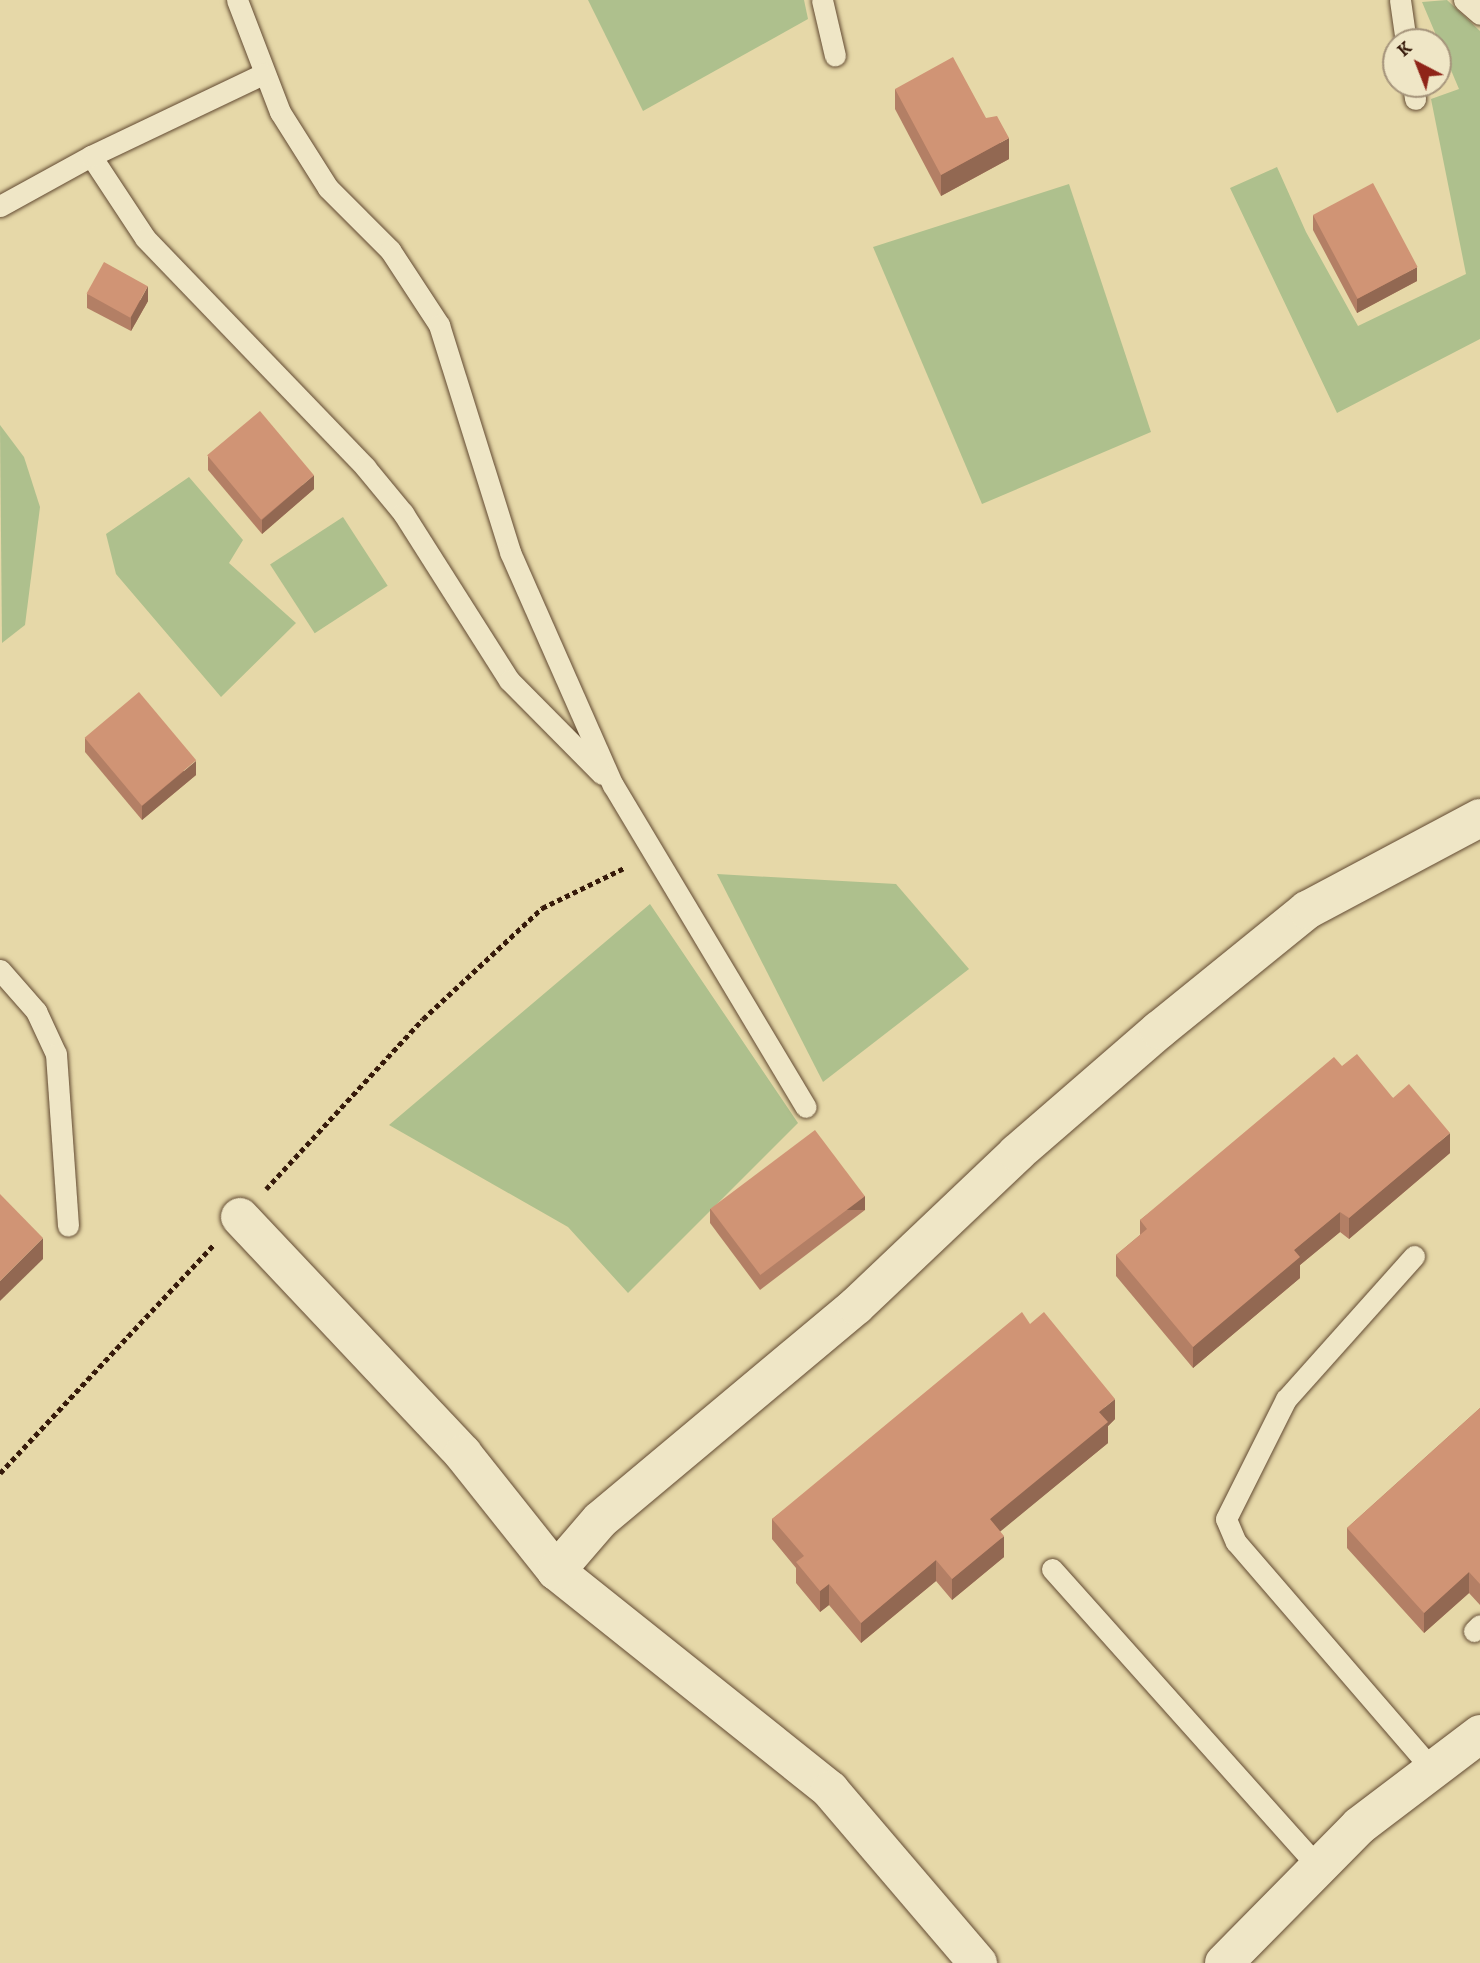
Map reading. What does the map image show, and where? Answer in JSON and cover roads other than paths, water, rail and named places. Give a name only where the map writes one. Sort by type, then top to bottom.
[{"type":"street","points":[[556,1570],[600,1520],[856,1307],[1017,1153],[1159,1030],[1307,910],[1480,818]]},
{"type":"street","points":[[240,1217],[463,1454],[556,1570],[830,1790],[978,1963]]},
{"type":"street","points":[[1224,1963],[1359,1826],[1480,1734]]},
{"type":"lane","points":[[237,0],[263,74],[280,112],[328,188],[390,250],[439,325],[510,552],[613,785],[806,1107]]},
{"type":"lane","points":[[822,0],[835,56]]},
{"type":"lane","points":[[1400,0],[1404,28]]},
{"type":"lane","points":[[1464,0],[1480,14]]},
{"type":"lane","points":[[0,206],[91,156],[263,74]]},
{"type":"lane","points":[[91,156],[145,238],[365,467],[403,513],[509,680],[613,785]]},
{"type":"lane","points":[[0,970],[36,1011],[56,1054],[68,1226]]},
{"type":"lane","points":[[1414,1256],[1286,1399],[1226,1519],[1236,1542],[1433,1770]]},
{"type":"lane","points":[[1052,1569],[1318,1866]]}]
